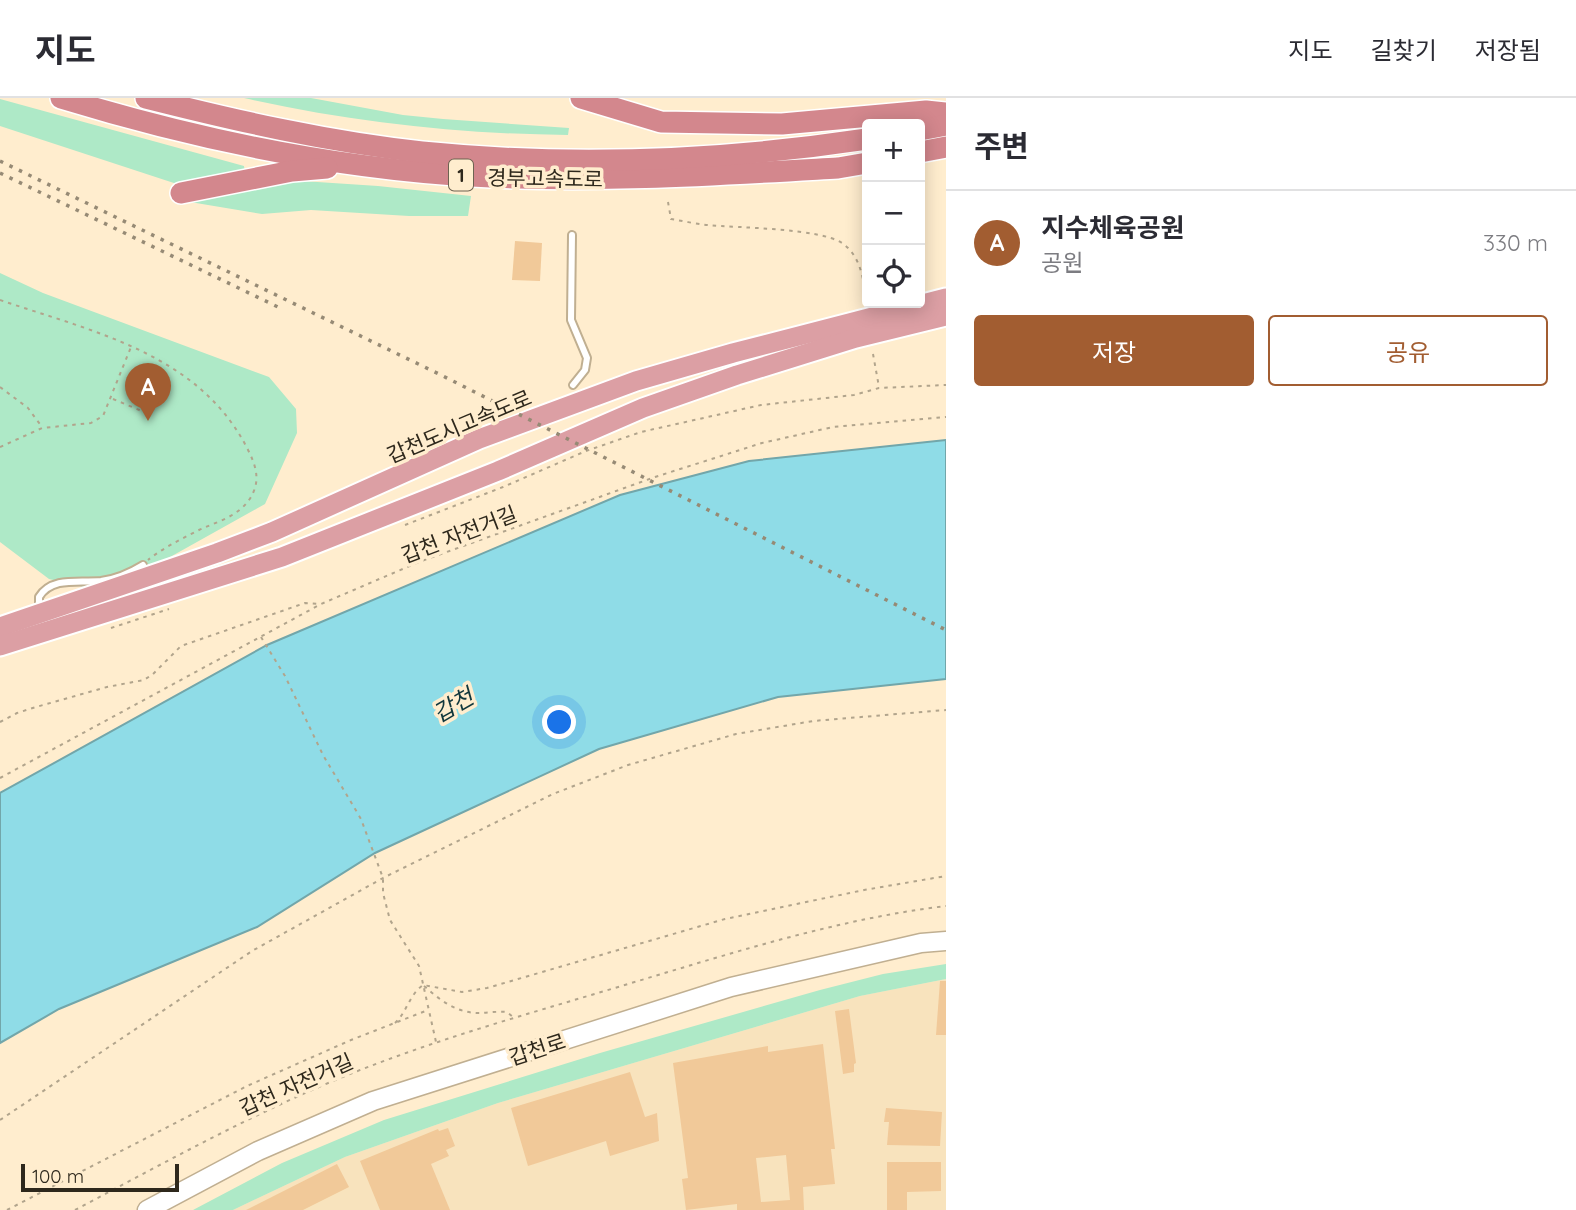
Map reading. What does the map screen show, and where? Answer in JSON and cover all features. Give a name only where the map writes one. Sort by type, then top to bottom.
[{"type":"highway","name":"경부고속도로","points":[[61,98],[168,128],[353,165],[474,176],[623,179],[838,168],[862,164]]},
{"type":"highway","name":"경부고속도로","points":[[146,98],[333,139],[421,152],[502,158],[603,161],[667,159],[780,150],[862,140]]},
{"type":"highway","points":[[581,98],[661,122],[782,124],[926,111],[946,113]]},
{"type":"highway","points":[[925,129],[946,125]]},
{"type":"highway","points":[[925,151],[946,147]]},
{"type":"highway","points":[[181,193],[292,171],[353,165]]},
{"type":"highway","name":"갑천도시고속도로","points":[[0,627],[272,532],[479,439],[636,382],[733,353],[946,298]]},
{"type":"highway","points":[[0,646],[282,557],[485,476],[643,408],[726,379],[856,338],[946,316]]},
{"type":"main road","name":"갑천로","points":[[147,1210],[258,1151],[373,1101],[731,987],[921,943],[946,941]]},
{"type":"lane","points":[[572,235],[571,320],[587,358],[585,370],[573,385]]},
{"type":"lane","points":[[39,613],[39,597],[50,586],[63,582],[109,579],[143,565]]},
{"type":"path","points":[[668,202],[671,219],[828,237],[853,253],[862,270]]},
{"type":"path","points":[[0,300],[131,345],[166,362],[213,400],[256,464],[256,488],[241,509],[159,551],[143,565]]},
{"type":"path","points":[[0,447],[42,428],[97,421],[103,416],[112,399],[131,345]]},
{"type":"path","points":[[873,354],[879,388]]},
{"type":"path","points":[[398,527],[456,507],[586,451],[641,432],[761,405],[854,395],[879,388],[946,385]]},
{"type":"path","points":[[0,387],[28,408],[42,428]]},
{"type":"path","points":[[112,399],[144,412]]},
{"type":"path","name":"갑천 자전거길","points":[[0,722],[36,707],[107,687],[144,680],[181,646],[304,603],[321,604],[419,562],[718,455],[832,427],[946,417]]},
{"type":"path","points":[[0,778],[321,604]]},
{"type":"path","points":[[105,629],[168,610]]},
{"type":"path","points":[[260,636],[285,677],[323,755],[360,819],[383,878],[384,900],[390,920],[419,966],[437,1043]]},
{"type":"path","points":[[0,1120],[251,951],[383,878],[553,794],[665,752],[776,726],[946,710]]},
{"type":"path","points":[[423,985],[462,992],[487,988],[725,919],[946,876]]},
{"type":"path","name":"갑천 자전거길","points":[[75,1210],[217,1135],[344,1077],[437,1043],[802,934],[946,906]]},
{"type":"path","points":[[423,985],[440,1000],[460,1011],[507,1012],[514,1018]]},
{"type":"path","points":[[395,1023],[413,995],[423,985]]},
{"type":"path","points":[[7,1210],[247,1086],[351,1040],[428,1010]]},
{"type":"shaded area","points":[[946,979],[946,1210],[233,1210],[345,1157],[498,1103],[860,996]]},
{"type":"green space","points":[[244,98],[311,98],[403,115],[569,128],[568,135],[446,129],[324,114]]},
{"type":"green space","points":[[0,99],[244,166],[245,173],[183,186],[0,126]]},
{"type":"green space","points":[[287,180],[471,196],[468,216],[409,216],[311,210],[262,214],[190,202],[191,195]]},
{"type":"green space","points":[[0,273],[43,293],[269,377],[296,409],[297,433],[265,504],[154,566],[93,589],[49,579],[0,542]]},
{"type":"green space","points":[[946,964],[946,979],[860,996],[498,1103],[345,1157],[233,1210],[193,1210],[282,1163],[384,1120],[600,1053],[820,990],[883,974]]},
{"type":"water","name":"갑천","points":[[946,440],[946,679],[778,697],[599,749],[375,853],[257,927],[59,1009],[0,1043],[0,793],[267,645],[620,495],[749,461]]},
{"type":"building","points":[[515,241],[542,243],[540,281],[512,280]]},
{"type":"building","points":[[940,981],[946,981],[946,1035],[936,1035]]},
{"type":"building","points":[[849,1009],[856,1063],[854,1072],[843,1074],[835,1011]]},
{"type":"building","points":[[823,1044],[835,1149],[831,1149],[835,1184],[803,1187],[804,1210],[737,1210],[737,1204],[686,1210],[682,1179],[688,1178],[673,1063],[768,1046],[768,1052]],"holes":[[[786,1155],[790,1200],[761,1202],[756,1158]]]},
{"type":"building","points":[[630,1072],[645,1117],[657,1113],[659,1141],[610,1156],[606,1141],[528,1166],[511,1108]]},
{"type":"building","points":[[886,1108],[942,1112],[940,1146],[887,1145],[889,1122],[884,1122]]},
{"type":"building","points":[[448,1128],[455,1146],[446,1150],[449,1156],[431,1164],[450,1210],[380,1210],[360,1161],[438,1129]]},
{"type":"building","points":[[887,1162],[941,1162],[941,1191],[907,1192],[907,1210],[887,1210]]},
{"type":"building","points":[[337,1164],[349,1187],[303,1210],[246,1210]]},
{"type":"railway","points":[[0,161],[441,375],[946,630]]},
{"type":"railway","points":[[0,173],[278,307]]},
{"type":"place","name":"지수체육공원","points":[[148,421]]}]
